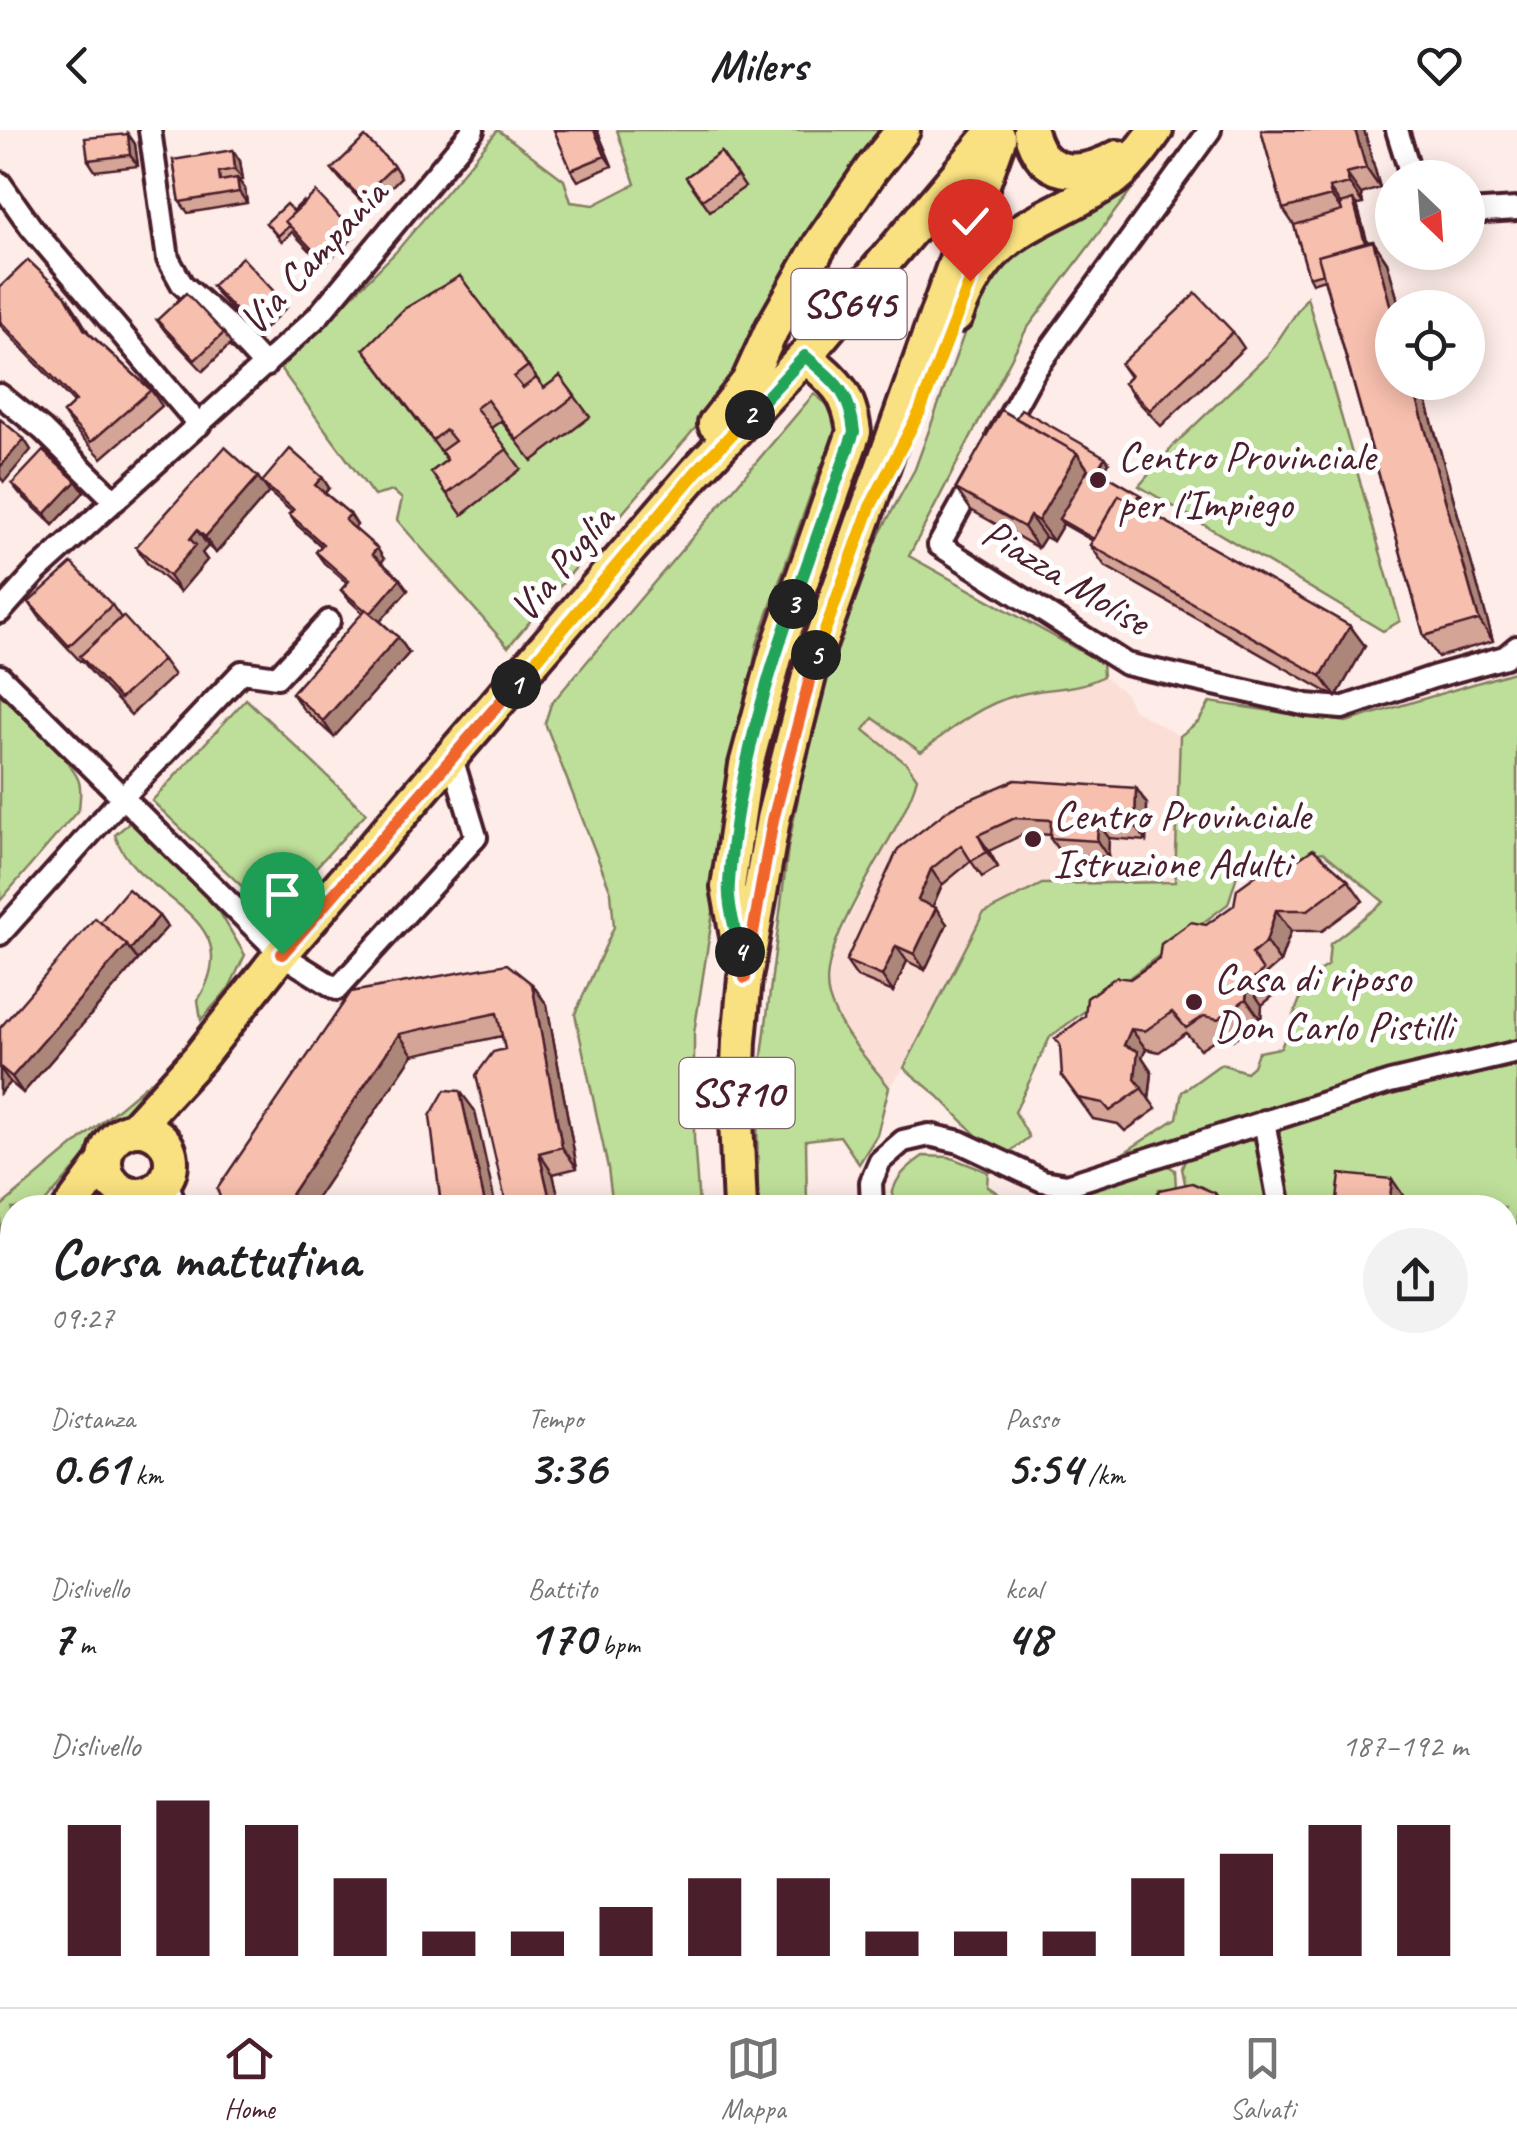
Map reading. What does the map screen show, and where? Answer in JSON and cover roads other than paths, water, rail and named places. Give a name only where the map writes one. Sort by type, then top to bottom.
[{"type":"main road","points":[[696,472],[707,435],[748,382],[772,329],[822,243],[903,130]]},
{"type":"main road","name":"SS710","points":[[739,1195],[736,1120],[745,978],[773,820],[806,687],[998,130]]},
{"type":"main road","name":"Via Puglia","points":[[134,1129],[199,1058],[282,954],[696,472],[805,356],[998,130]]},
{"type":"main road","points":[[1036,144],[1065,170],[1084,172],[1100,167],[1152,135]]},
{"type":"main road","points":[[870,507],[920,411],[970,281],[1010,236],[1112,180],[1152,135]]},
{"type":"main road","points":[[745,978],[728,887],[746,765],[776,654],[854,432],[851,405],[832,380],[805,356]]},
{"type":"main road","name":"Via Puglia","points":[[145,1191],[199,1058]]},
{"type":"main road","points":[[104,1162],[111,1183],[145,1191],[160,1137],[148,1130],[134,1129]]},
{"type":"main road","name":"SS645","points":[[80,1195],[104,1162],[108,1146],[119,1135],[134,1129]]},
{"type":"street","points":[[150,130],[168,259],[182,284],[265,366]]},
{"type":"street","name":"Via Campania","points":[[0,612],[37,571],[316,316],[473,130]]},
{"type":"street","name":"Piazza Molise","points":[[1210,130],[1035,370],[939,544],[1126,664],[1307,705],[1342,708],[1505,656],[1517,647]]},
{"type":"street","points":[[1397,130],[1406,160]]},
{"type":"street","points":[[0,183],[43,242],[198,424]]},
{"type":"street","points":[[1485,211],[1517,209]]},
{"type":"street","points":[[0,395],[43,430],[114,501]]},
{"type":"street","points":[[0,934],[242,672],[277,677],[329,621]]},
{"type":"street","points":[[0,676],[282,954],[336,989],[476,837],[452,758]]},
{"type":"street","points":[[871,1195],[870,1182],[880,1161],[903,1141],[929,1135],[960,1142],[1043,1181],[1067,1184],[1390,1082],[1517,1052]]},
{"type":"street","points":[[1264,1120],[1278,1195]]},
{"type":"place","name":"Centro Provinciale per l'Impiego","points":[[1098,480]]},
{"type":"place","name":"Centro Provinciale Istruzione Adulti","points":[[1033,839]]},
{"type":"place","name":"Casa di riposo Don Carlo Pistilli","points":[[1194,1002]]}]
